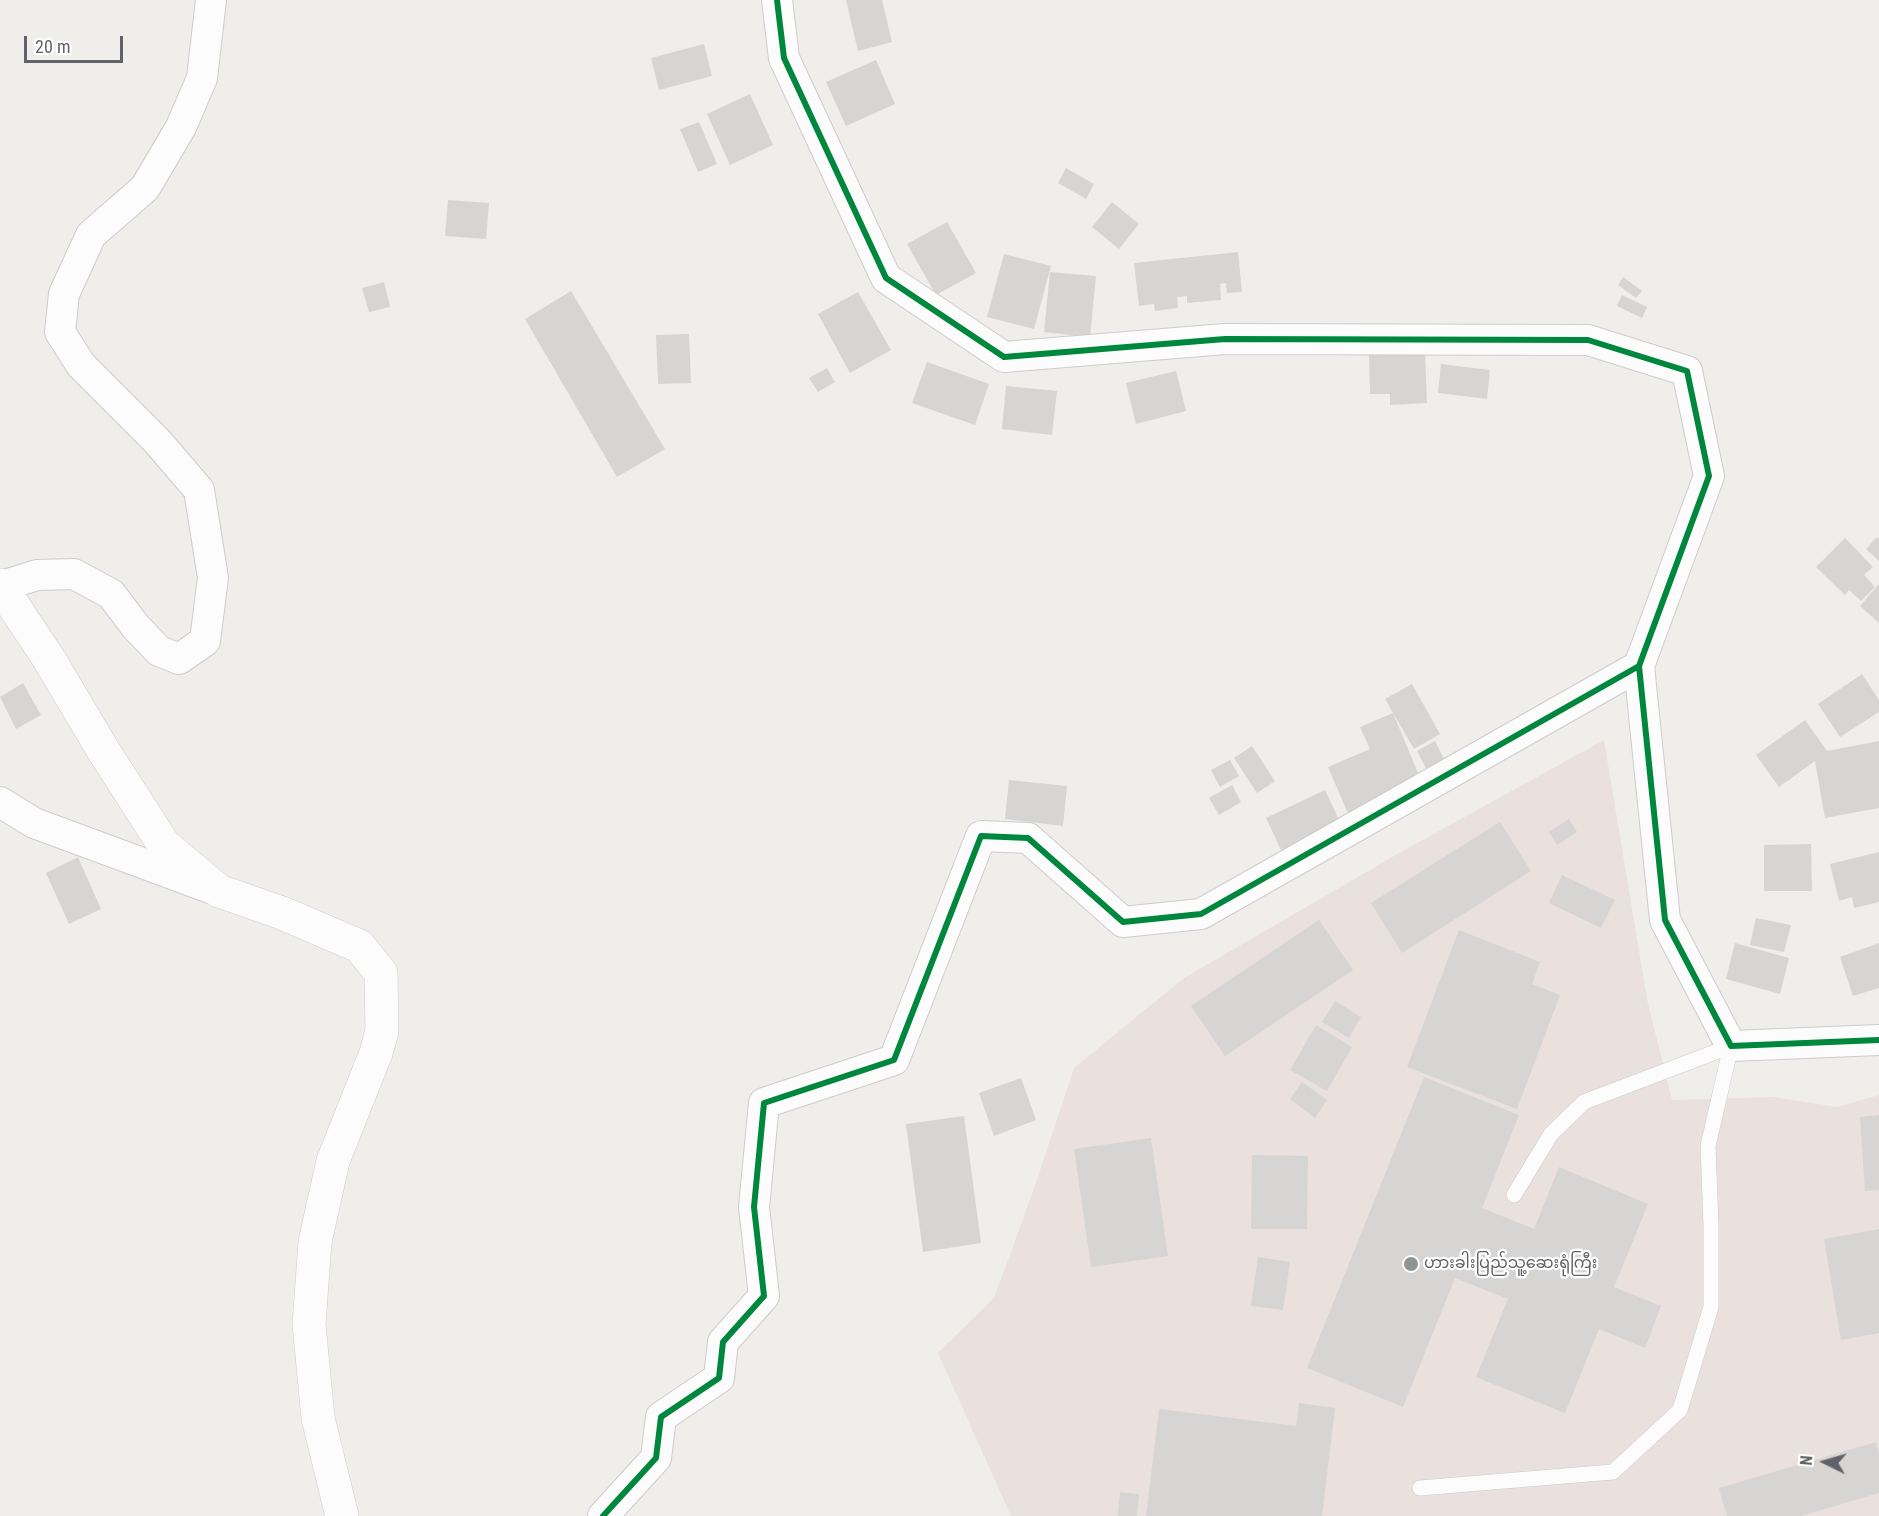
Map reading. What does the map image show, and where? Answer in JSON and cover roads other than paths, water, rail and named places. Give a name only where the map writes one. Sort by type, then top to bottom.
[{"type":"street","points":[[211,0],[202,78],[181,127],[145,188],[91,235],[63,294],[60,332],[81,365],[157,441],[199,490],[213,578],[205,641],[179,659],[159,651],[136,627],[111,594],[74,574],[37,575],[1,586],[49,658],[102,750],[164,845],[219,891]]},
{"type":"street","points":[[777,0],[784,58],[886,278],[1004,357],[1224,339],[1588,340],[1687,371],[1709,476],[1639,666],[1665,920],[1731,1046],[1879,1040]]},
{"type":"street","points":[[603,1516],[656,1458],[661,1417],[719,1378],[723,1342],[764,1296],[754,1207],[764,1103],[894,1060],[981,836],[1028,838],[1123,922],[1201,914],[1639,666]]},
{"type":"street","points":[[0,802],[34,823],[282,913],[359,946],[381,973],[382,1031],[376,1053],[333,1161],[315,1242],[309,1324],[318,1418],[342,1516]]},
{"type":"lane","points":[[1514,1196],[1551,1134],[1584,1102],[1731,1046]]},
{"type":"lane","points":[[1420,1488],[1613,1472],[1680,1410],[1711,1307],[1708,1146],[1731,1046]]},
{"type":"place","name":"ဟားခါးပြည်သူ့ဆေးရုံကြီး","points":[[1411,1264]]}]
